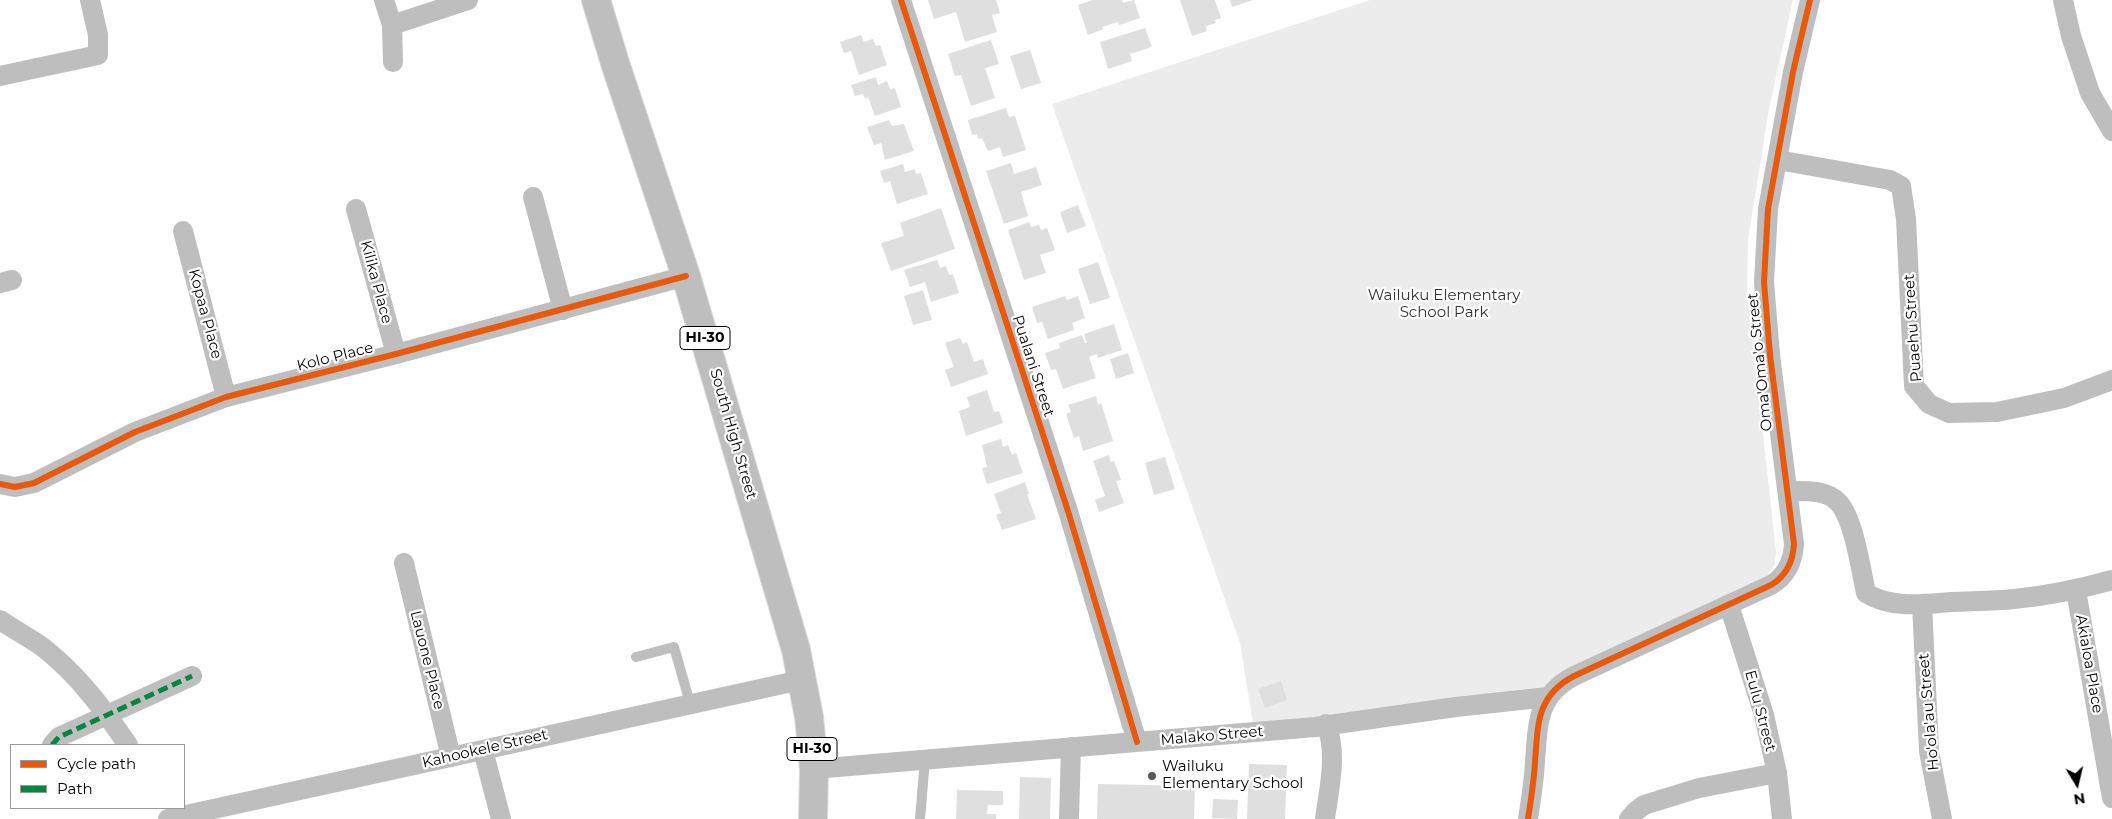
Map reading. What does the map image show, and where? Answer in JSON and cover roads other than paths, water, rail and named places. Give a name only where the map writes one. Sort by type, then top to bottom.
[{"type":"main road","name":"South High Street","points":[[596,0],[686,276],[796,650],[809,718],[814,769],[814,819]]},
{"type":"street","points":[[0,76],[98,55],[98,35],[90,0]]},
{"type":"street","points":[[384,0],[392,25],[393,62]]},
{"type":"street","points":[[392,25],[468,0]]},
{"type":"street","name":"Pualani Street","points":[[901,0],[1068,511],[1137,742]]},
{"type":"street","name":"Oma'Oma'o Street","points":[[1729,605],[1772,585],[1783,576],[1792,559],[1794,544],[1770,355],[1764,282],[1768,210],[1793,72],[1810,0]]},
{"type":"street","points":[[2062,0],[2071,36],[2090,94],[2112,131]]},
{"type":"street","name":"Puaehu Street","points":[[1778,160],[1890,180],[1901,186],[1906,219],[1914,386],[1929,404],[1949,412],[1998,412],[2064,398],[2112,380]]},
{"type":"street","points":[[533,197],[563,310]]},
{"type":"street","name":"Kilika Place","points":[[356,209],[396,354]]},
{"type":"street","name":"Kopaa Place","points":[[183,231],[226,396]]},
{"type":"street","name":"Kolo Place","points":[[0,484],[15,487],[34,483],[135,432],[226,396],[396,354],[686,276]]},
{"type":"street","points":[[1787,491],[1807,491],[1824,494],[1838,502],[1850,524],[1866,593],[1888,603],[1922,604],[2014,600],[2076,590],[2112,580]]},
{"type":"street","name":"Lauone Place","points":[[404,563],[451,757]]},
{"type":"street","name":"Akialoa Place","points":[[2076,590],[2112,798]]},
{"type":"street","name":"Ho'ola'au Street","points":[[1922,604],[1930,751],[1942,819]]},
{"type":"street","points":[[1528,819],[1533,784],[1537,726],[1540,713],[1548,697],[1567,680],[1729,605]]},
{"type":"street","name":"Eulu Street","points":[[1729,605],[1764,715],[1777,773],[1782,819]]},
{"type":"street","points":[[0,620],[44,648],[72,672],[107,714],[127,744]]},
{"type":"street","points":[[53,744],[59,737],[192,676]]},
{"type":"street","name":"Kahookele Street","points":[[167,819],[801,680]]},
{"type":"street","name":"Malako Street","points":[[814,769],[1296,728],[1548,697]]},
{"type":"street","points":[[1325,819],[1332,771],[1331,740],[1326,724]]},
{"type":"street","points":[[1070,819],[1071,746]]},
{"type":"street","points":[[483,750],[501,819]]},
{"type":"street","points":[[1628,819],[1641,807],[1681,794],[1735,780],[1777,773]]},
{"type":"lane","points":[[636,657],[674,647],[690,704]]},
{"type":"lane","points":[[920,819],[924,759]]},
{"type":"place","name":"Wailuku Elementary School","points":[[1152,776]]},
{"type":"park label","name":"Wailuku Elementary School Park","points":[[1444,304]]}]
